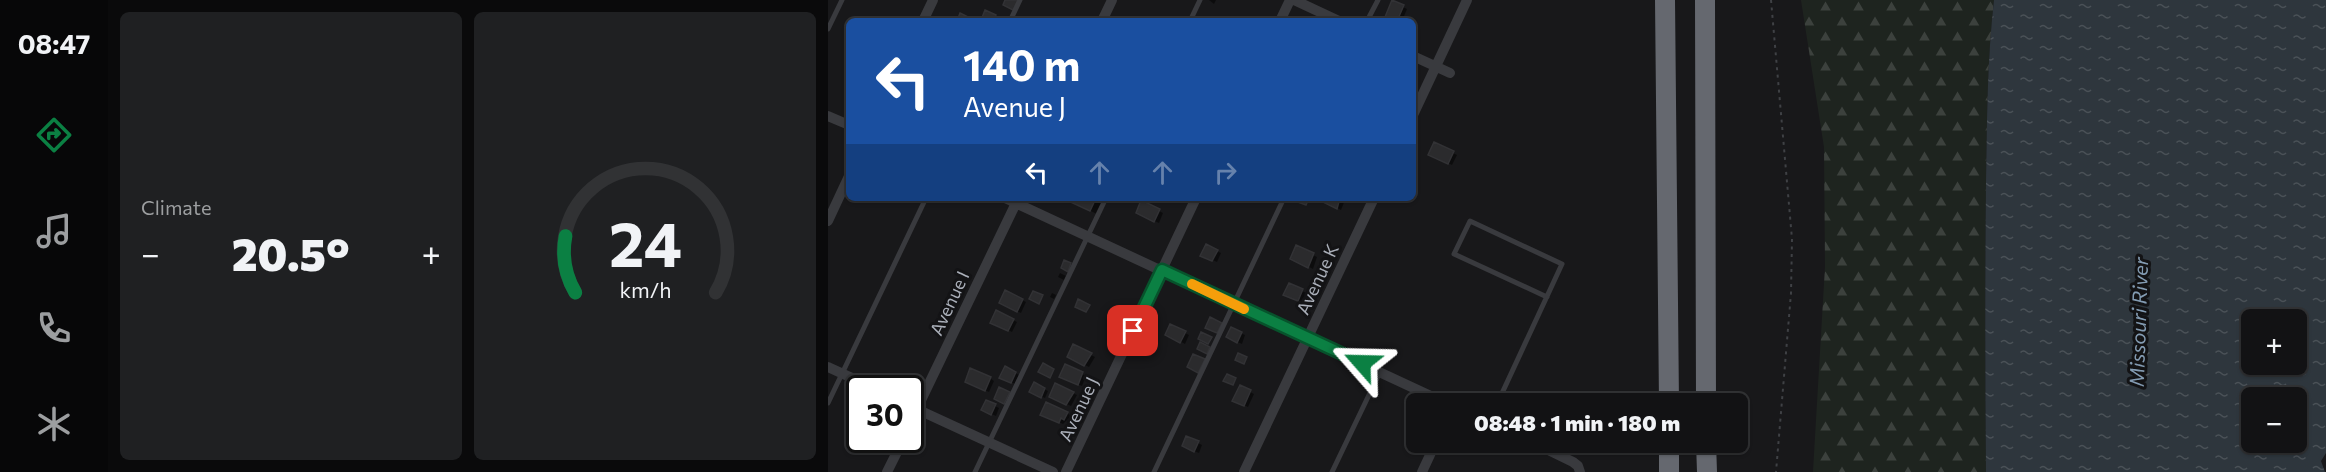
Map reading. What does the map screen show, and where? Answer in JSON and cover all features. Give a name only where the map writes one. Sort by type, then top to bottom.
[{"type":"highway","points":[[1665,0],[1669,393]]},
{"type":"highway","points":[[1705,0],[1706,393]]},
{"type":"highway","points":[[1669,453],[1669,472]]},
{"type":"highway","points":[[1706,453],[1707,472]]},
{"type":"street","points":[[924,18],[933,0]]},
{"type":"street","points":[[1103,18],[1112,0]]},
{"type":"street","points":[[1282,18],[1292,0],[1332,18]]},
{"type":"street","points":[[1416,109],[1467,0]]},
{"type":"street","points":[[1416,57],[1450,73]]},
{"type":"street","points":[[828,116],[846,125]]},
{"type":"street","points":[[828,221],[846,182]]},
{"type":"street","name":"Avenue I","points":[[924,386],[1013,201]]},
{"type":"street","points":[[1015,201],[1425,393]]},
{"type":"street","name":"Avenue J","points":[[1066,472],[1195,201]]},
{"type":"street","name":"Avenue K","points":[[1244,472],[1373,201]]},
{"type":"street","points":[[828,367],[846,376]]},
{"type":"street","points":[[924,412],[1053,472]]},
{"type":"street","points":[[887,472],[896,453]]},
{"type":"street","points":[[1422,472],[1431,453]]},
{"type":"street","points":[[1555,453],[1573,462],[1580,471]]},
{"type":"lane","points":[[828,29],[842,0]]},
{"type":"lane","points":[[1011,18],[1020,0]]},
{"type":"lane","points":[[1191,18],[1200,0]]},
{"type":"lane","points":[[1369,18],[1377,0]]},
{"type":"lane","points":[[828,403],[925,201]]},
{"type":"lane","points":[[975,472],[1105,201]]},
{"type":"lane","points":[[1154,472],[1283,201]]},
{"type":"lane","points":[[1502,393],[1547,297],[1562,264],[1470,221],[1454,254],[1547,297]]},
{"type":"lane","points":[[1332,472],[1380,372]]},
{"type":"path","points":[[1771,0],[1792,239],[1791,293],[1776,472]]},
{"type":"green space","points":[[1801,0],[1994,0],[1987,137],[1986,472],[1813,472],[1825,267],[1824,147]]},
{"type":"water","name":"Missouri River","points":[[1994,0],[2326,0],[2326,453],[2321,461],[2325,472],[1986,472],[1988,92]]},
{"type":"building","points":[[1005,0],[1018,0],[1013,10],[1003,5]]},
{"type":"building","points":[[1392,0],[1404,5],[1398,18],[1385,17]]},
{"type":"building","points":[[985,10],[996,15],[995,18],[982,18]]},
{"type":"building","points":[[960,13],[970,18],[958,18]]},
{"type":"building","points":[[1434,142],[1454,151],[1448,164],[1428,155]]},
{"type":"building","points":[[1068,201],[1095,201],[1090,211]]},
{"type":"building","points":[[1141,201],[1160,209],[1154,222],[1136,213]]},
{"type":"building","points":[[1295,201],[1308,201],[1306,205]]},
{"type":"building","points":[[1321,201],[1339,201],[1337,209]]},
{"type":"building","points":[[1206,244],[1218,250],[1212,261],[1200,256]]},
{"type":"building","points":[[1296,245],[1314,253],[1308,268],[1290,259]]},
{"type":"building","points":[[1064,260],[1071,263],[1068,272],[1061,268]]},
{"type":"building","points":[[1289,283],[1303,289],[1298,301],[1283,295]]},
{"type":"building","points":[[1005,290],[1023,299],[1017,312],[999,303]]},
{"type":"building","points":[[1033,291],[1043,295],[1039,304],[1029,299]]},
{"type":"building","points":[[1078,299],[1090,305],[1086,312],[1075,307]]},
{"type":"building","points":[[996,310],[1014,319],[1008,331],[990,323]]},
{"type":"building","points":[[1210,317],[1222,323],[1217,333],[1205,328]]},
{"type":"building","points":[[1170,324],[1186,331],[1180,343],[1165,335]]},
{"type":"building","points":[[1231,327],[1242,332],[1237,343],[1226,337]]},
{"type":"building","points":[[1201,332],[1212,337],[1208,344],[1198,339]]},
{"type":"building","points":[[1200,342],[1210,347],[1207,354],[1197,349]]},
{"type":"building","points":[[1073,344],[1092,353],[1084,366],[1067,357]]},
{"type":"building","points":[[1238,353],[1247,357],[1244,364],[1235,360]]},
{"type":"building","points":[[1193,354],[1205,359],[1198,373],[1187,367]]},
{"type":"building","points":[[1043,363],[1054,369],[1050,378],[1038,372]]},
{"type":"building","points":[[1065,364],[1083,372],[1078,385],[1059,377]]},
{"type":"building","points":[[1005,366],[1016,372],[1011,383],[999,378]]},
{"type":"building","points":[[970,368],[991,377],[985,391],[965,382]]},
{"type":"building","points":[[1227,374],[1236,378],[1233,385],[1223,381]]},
{"type":"building","points":[[1034,382],[1045,388],[1041,398],[1029,392]]},
{"type":"building","points":[[1055,383],[1074,392],[1066,405],[1049,397]]},
{"type":"building","points":[[1240,385],[1251,390],[1244,406],[1232,401]]},
{"type":"building","points":[[999,387],[1010,392],[1004,404],[994,399]]},
{"type":"building","points":[[986,400],[996,404],[991,415],[981,410]]},
{"type":"building","points":[[1046,402],[1068,412],[1064,420],[1061,418],[1059,423],[1040,415]]},
{"type":"building","points":[[1186,436],[1199,441],[1194,452],[1182,446]]},
{"type":"slow traffic","points":[[1192,284],[1244,309]]},
{"type":"route","points":[[1133,331],[1162,270],[1362,363]]}]
